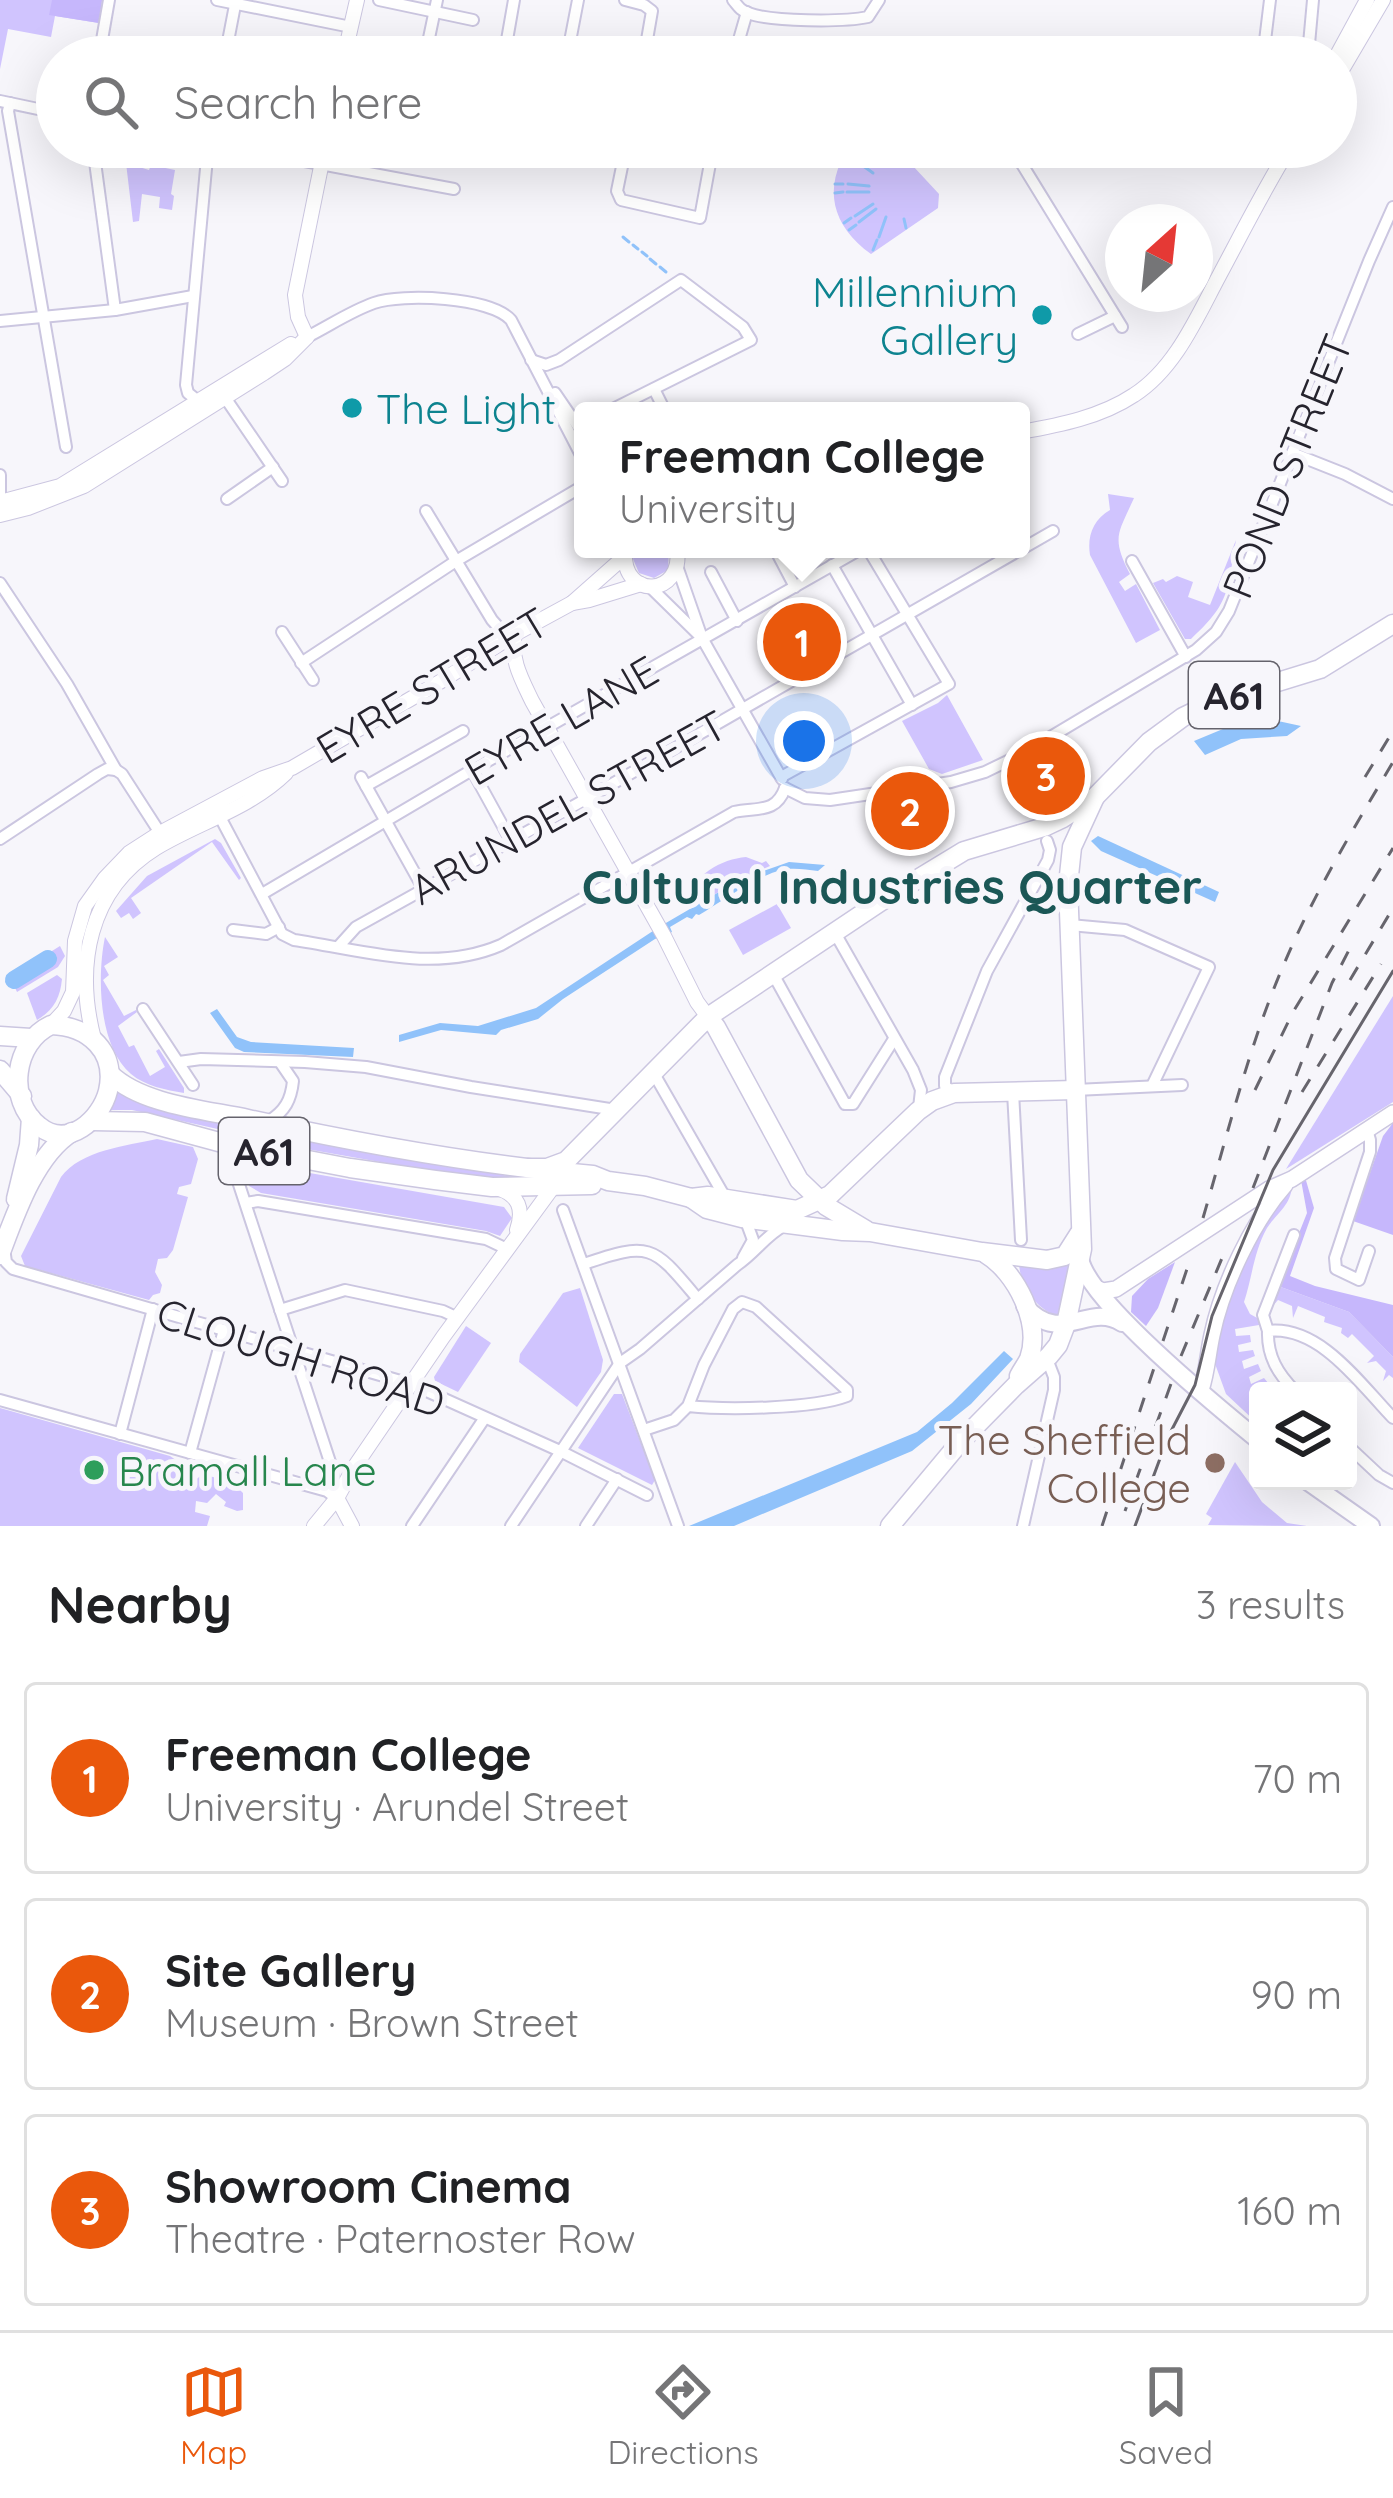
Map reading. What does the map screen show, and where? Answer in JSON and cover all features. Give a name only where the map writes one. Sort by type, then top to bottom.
[{"type":"highway","name":"A61","points":[[528,1168],[560,1165],[708,1017],[941,862],[1064,818],[1096,797],[1149,742],[1183,717],[1233,695],[1320,669],[1393,624]]},
{"type":"highway","name":"A61","points":[[1014,836],[1058,850],[1074,841],[1096,797]]},
{"type":"highway","points":[[890,1526],[956,1447],[1047,1359],[1063,1332],[1080,1259],[1081,1223],[1069,885],[1058,850],[1058,830],[1064,818]]},
{"type":"highway","points":[[708,1017],[799,1180],[819,1202],[932,1101],[954,1093],[1006,1098],[1075,1090]]},
{"type":"highway","points":[[51,1025],[78,1029],[94,1039],[107,1059],[106,1100],[93,1121],[56,1144],[43,1160],[6,1243],[31,1118],[22,1096],[19,1064],[31,1038],[51,1025]]},
{"type":"highway","points":[[0,1036],[31,1038]]},
{"type":"highway","points":[[0,1070],[22,1096]]},
{"type":"highway","name":"A61","points":[[110,1074],[141,1094],[266,1123],[428,1154],[592,1175],[691,1198],[707,1209],[742,1218],[1047,1260],[1062,1258],[1075,1244],[1081,1223]]},
{"type":"highway","points":[[31,1118],[47,1132],[72,1132]]},
{"type":"highway","name":"A61","points":[[93,1121],[145,1122],[350,1168],[492,1187],[608,1181]]},
{"type":"highway","name":"A61","points":[[528,1168],[547,1176],[553,1187]]},
{"type":"highway","name":"A61","points":[[691,1198],[708,1196],[797,1210],[819,1202],[870,1232]]},
{"type":"highway","points":[[982,1252],[1007,1274],[1030,1324],[1030,1353],[1016,1385]]},
{"type":"main road","points":[[1096,1288],[1116,1289],[1393,1113]]},
{"type":"main road","points":[[1201,1390],[1217,1318],[1245,1246],[1287,1182]]},
{"type":"main road","points":[[1080,1259],[1088,1280],[1133,1330],[1249,1433]]},
{"type":"main road","points":[[1025,1306],[1063,1332],[1106,1315],[1133,1330]]},
{"type":"main road","points":[[1320,1490],[1370,1526]]},
{"type":"street","points":[[103,36],[109,0]]},
{"type":"street","points":[[217,0],[286,7],[351,27]]},
{"type":"street","points":[[349,36],[357,0]]},
{"type":"street","points":[[379,0],[436,6],[473,20]]},
{"type":"street","points":[[507,36],[514,0]]},
{"type":"street","points":[[571,36],[578,0]]},
{"type":"street","points":[[626,0],[651,10],[648,36]]},
{"type":"street","points":[[733,0],[747,12],[773,17],[853,20],[868,17],[879,0]]},
{"type":"street","points":[[1266,36],[1270,0]]},
{"type":"street","points":[[1308,36],[1313,0]]},
{"type":"street","points":[[1347,36],[1367,0]]},
{"type":"street","points":[[1357,44],[1383,0]]},
{"type":"street","points":[[229,36],[236,2]]},
{"type":"street","points":[[430,36],[436,6]]},
{"type":"street","points":[[740,36],[747,12]]},
{"type":"street","points":[[36,109],[5,102],[66,447]]},
{"type":"street","points":[[96,168],[115,310]]},
{"type":"street","points":[[192,396],[193,296],[206,168]]},
{"type":"street","points":[[307,337],[295,295],[321,168]]},
{"type":"street","points":[[343,168],[454,190]]},
{"type":"street","points":[[623,168],[618,196],[626,202],[700,218],[709,168]]},
{"type":"street","points":[[1025,168],[1119,321],[1078,334]]},
{"type":"street","points":[[1030,430],[1103,411],[1148,385],[1177,350],[1278,168]]},
{"type":"street","name":"POND STREET","points":[[1186,657],[1210,639],[1229,611],[1393,207]]},
{"type":"street","points":[[532,360],[553,363],[681,280],[743,327],[752,340],[627,402]]},
{"type":"street","points":[[0,321],[115,310],[193,296]]},
{"type":"street","points":[[0,514],[84,486],[307,337],[372,303],[399,298],[483,306],[504,313],[574,441]]},
{"type":"street","points":[[547,388],[574,420]]},
{"type":"street","points":[[654,389],[660,402]]},
{"type":"street","points":[[0,476],[0,498],[60,486],[192,396],[222,394]]},
{"type":"street","points":[[222,394],[282,481]]},
{"type":"street","points":[[1292,453],[1393,499]]},
{"type":"street","points":[[227,499],[273,467]]},
{"type":"street","points":[[302,663],[456,561],[574,491]]},
{"type":"street","points":[[426,511],[492,620],[515,634],[516,669],[546,729],[708,1017]]},
{"type":"street","name":"ARUNDEL STREET","points":[[1030,544],[1053,531]]},
{"type":"street","name":"EYRE STREET","points":[[94,1039],[87,987],[93,923],[117,882],[158,841],[186,819],[292,768],[572,602],[620,558]]},
{"type":"street","points":[[626,558],[629,575],[702,638]]},
{"type":"street","points":[[646,586],[666,582],[678,558]]},
{"type":"street","points":[[681,558],[702,638],[783,783],[805,798],[830,800],[972,776],[1022,754],[1186,657],[1132,561]]},
{"type":"street","points":[[780,558],[795,587]]},
{"type":"street","name":"EYRE LANE","points":[[262,895],[846,558]]},
{"type":"street","points":[[783,783],[949,685],[871,558]]},
{"type":"street","name":"ARUNDEL STREET","points":[[338,946],[356,927],[423,888],[1005,558]]},
{"type":"street","points":[[832,565],[912,705]]},
{"type":"street","points":[[710,572],[736,622]]},
{"type":"street","points":[[0,583],[67,684],[116,770]]},
{"type":"street","name":"EYRE STREET","points":[[572,602],[646,586]]},
{"type":"street","points":[[0,619],[16,609]]},
{"type":"street","points":[[282,632],[313,680]]},
{"type":"street","points":[[482,654],[500,658],[516,669]]},
{"type":"street","points":[[423,888],[364,781],[463,731]]},
{"type":"street","name":"EYRE STREET","points":[[51,1025],[73,992],[78,926],[89,898],[122,860],[220,817],[270,789],[292,768]]},
{"type":"street","points":[[0,839],[98,774],[116,770],[122,773],[158,841]]},
{"type":"street","points":[[472,770],[511,841]]},
{"type":"street","points":[[186,819],[220,817],[282,934],[290,939],[434,960],[501,945],[734,812],[773,806],[781,799],[783,783]]},
{"type":"street","points":[[954,1093],[944,1082],[987,971],[1049,857],[1050,845],[1058,850]]},
{"type":"street","points":[[1070,925],[1124,930],[1209,967],[1152,1086]]},
{"type":"street","points":[[233,930],[266,934],[279,927]]},
{"type":"street","points":[[835,933],[913,1070],[921,1090],[918,1111]]},
{"type":"street","points":[[772,974],[848,1106],[894,1039]]},
{"type":"street","points":[[689,983],[703,996],[731,1002]]},
{"type":"street","points":[[143,1009],[193,1085]]},
{"type":"street","points":[[179,1062],[366,1067],[616,1111]]},
{"type":"street","points":[[280,1062],[293,1081]]},
{"type":"street","points":[[266,1123],[286,1106],[305,1062]]},
{"type":"street","points":[[913,1070],[933,1077],[948,1070]]},
{"type":"street","points":[[653,1072],[726,1200]]},
{"type":"street","points":[[1075,1090],[1182,1084]]},
{"type":"street","points":[[1006,1098],[1021,1240]]},
{"type":"street","points":[[1367,1130],[1370,1152],[1335,1258],[1336,1269],[1359,1280],[1369,1251]]},
{"type":"street","points":[[231,1160],[325,1447],[337,1498],[352,1526]]},
{"type":"street","points":[[492,1187],[506,1191],[519,1204],[521,1219],[511,1244]]},
{"type":"street","points":[[314,1526],[553,1187]]},
{"type":"street","points":[[246,1203],[511,1244]]},
{"type":"street","points":[[563,1210],[678,1526]]},
{"type":"street","points":[[737,1265],[753,1240],[742,1218]]},
{"type":"street","points":[[511,1526],[620,1363],[754,1254],[772,1232],[789,1224]]},
{"type":"street","points":[[1287,1382],[1270,1355],[1263,1316],[1294,1235]]},
{"type":"street","name":"CLOUGH ROAD","points":[[6,1243],[153,1309],[411,1384],[647,1495]]},
{"type":"street","points":[[584,1264],[625,1250],[657,1254],[698,1299]]},
{"type":"street","points":[[280,1310],[345,1290],[458,1318]]},
{"type":"street","points":[[644,1430],[674,1420],[688,1406],[704,1366],[742,1302],[753,1304],[847,1390],[842,1399],[818,1402],[713,1409],[688,1406]]},
{"type":"street","points":[[120,1434],[153,1309]]},
{"type":"street","points":[[190,1453],[224,1330]]},
{"type":"street","points":[[1268,1331],[1290,1334],[1324,1349],[1393,1418]]},
{"type":"street","points":[[1023,1526],[1054,1390],[1047,1359]]},
{"type":"street","points":[[0,1400],[327,1491],[337,1498]]},
{"type":"street","points":[[412,1526],[484,1418]]},
{"type":"street","points":[[1357,1454],[1393,1483]]},
{"type":"street","points":[[586,1526],[617,1480]]},
{"type":"shaded area","points":[[0,0],[102,0],[99,23],[55,16],[51,36],[8,29],[0,69]]},
{"type":"shaded area","points":[[52,0],[102,0],[99,23],[49,15]]},
{"type":"shaded area","points":[[127,168],[175,170],[172,210],[159,208],[160,197],[142,194],[139,221],[133,222]]},
{"type":"shaded area","points":[[839,168],[915,168],[939,194],[938,208],[871,254],[840,219],[835,205]]},
{"type":"shaded area","points":[[1108,494],[1134,498],[1119,536],[1130,574],[1119,582],[1125,591],[1136,584],[1160,630],[1136,643],[1090,555],[1092,529],[1110,510]]},
{"type":"shaded area","points":[[1236,540],[1220,605],[1191,639],[1185,639],[1153,583],[1177,576],[1193,582],[1188,597],[1210,605]]},
{"type":"shaded area","points":[[669,558],[668,570],[654,578],[639,573],[633,559]]},
{"type":"shaded area","points":[[947,695],[983,760],[942,774],[929,769],[902,721]]},
{"type":"shaded area","points":[[215,839],[239,880],[212,842],[131,898],[141,913],[133,919],[129,913],[121,918],[116,911],[147,876]]},
{"type":"shaded area","points":[[746,857],[770,866],[691,908],[693,888],[706,872]]},
{"type":"shaded area","points":[[777,904],[791,928],[743,955],[729,930]]},
{"type":"shaded area","points":[[105,937],[118,957],[104,966],[109,975],[103,980],[124,1016],[137,1012],[118,1026],[150,1076],[165,1067],[159,1049],[184,1093],[137,1078],[120,1062],[103,1010],[101,971]]},
{"type":"shaded area","points":[[60,946],[65,956],[58,967],[17,992],[10,977]]},
{"type":"shaded area","points":[[57,975],[62,979],[58,998],[37,1020],[27,993]]},
{"type":"shaded area","points":[[1393,996],[1393,1102],[1286,1169]]},
{"type":"shaded area","points":[[114,1086],[283,1136],[459,1165],[519,1181],[471,1178],[312,1150],[132,1110],[108,1110]]},
{"type":"shaded area","points":[[1393,1123],[1393,1235],[1353,1221],[1383,1136]]},
{"type":"shaded area","points":[[157,1139],[193,1147],[198,1159],[191,1184],[179,1187],[177,1194],[188,1197],[173,1250],[167,1258],[158,1259],[155,1272],[162,1285],[160,1293],[149,1300],[25,1266],[21,1256],[70,1168],[105,1150]]},
{"type":"shaded area","points":[[241,1161],[504,1207],[512,1218],[500,1236],[261,1193],[249,1186]]},
{"type":"shaded area","points":[[1305,1177],[1314,1208],[1290,1276],[1393,1305],[1393,1357],[1349,1312],[1278,1286],[1307,1213],[1301,1180]]},
{"type":"shaded area","points":[[1292,1187],[1263,1237],[1244,1302],[1259,1325],[1235,1329],[1236,1336],[1250,1335],[1251,1342],[1238,1345],[1239,1352],[1253,1350],[1255,1356],[1242,1361],[1244,1369],[1258,1364],[1261,1371],[1249,1377],[1249,1416],[1226,1394],[1214,1361],[1222,1320],[1258,1231]]},
{"type":"shaded area","points":[[1175,1262],[1146,1326],[1131,1312],[1132,1296]]},
{"type":"shaded area","points":[[1019,1263],[1051,1268],[1072,1263],[1061,1317],[1031,1297]]},
{"type":"shaded area","points":[[1278,1286],[1349,1312],[1393,1357],[1393,1378],[1389,1375],[1383,1381],[1386,1371],[1376,1361],[1367,1363],[1374,1356],[1352,1334],[1348,1338],[1342,1328],[1324,1322],[1325,1317],[1298,1306],[1293,1318],[1292,1306],[1278,1300],[1271,1308]]},
{"type":"shaded area","points":[[580,1288],[603,1360],[601,1372],[577,1407],[519,1362],[563,1293]]},
{"type":"shaded area","points":[[466,1326],[491,1343],[458,1392],[434,1377]]},
{"type":"shaded area","points":[[614,1394],[622,1394],[655,1480],[652,1485],[578,1448]]},
{"type":"shaded area","name":"Bramall Lane","points":[[0,1408],[170,1456],[186,1467],[194,1481],[203,1474],[233,1483],[243,1493],[243,1510],[224,1506],[226,1502],[216,1494],[207,1503],[196,1501],[195,1512],[210,1516],[207,1526],[0,1526]]},
{"type":"shaded area","points":[[1235,1462],[1249,1490],[1262,1502],[1287,1523],[1307,1526],[1208,1525],[1212,1518],[1206,1514]]},
{"type":"water","points":[[1278,721],[1301,726],[1287,736],[1241,739],[1205,755],[1194,741],[1235,724]]},
{"type":"water","points":[[1098,836],[1219,892],[1215,902],[1101,851],[1091,841]]},
{"type":"water","points":[[789,862],[825,865],[818,871],[788,869],[767,875],[692,919],[687,917],[670,927],[672,932],[538,1019],[496,1035],[441,1030],[399,1042],[399,1035],[440,1023],[478,1026],[536,1008],[743,878]]},
{"type":"water","points":[[217,1009],[237,1037],[251,1042],[354,1048],[353,1057],[244,1052],[235,1048],[210,1013]]},
{"type":"water","points":[[1004,1351],[1013,1359],[971,1404],[912,1451],[734,1526],[689,1526],[917,1432]]},
{"type":"waterway","points":[[866,168],[873,173]]},
{"type":"waterway","points":[[835,184],[843,184]]},
{"type":"waterway","points":[[848,184],[869,186]]},
{"type":"waterway","points":[[835,193],[843,192]]},
{"type":"waterway","points":[[847,192],[869,192]]},
{"type":"waterway","points":[[855,216],[873,204]]},
{"type":"waterway","points":[[859,222],[876,209]]},
{"type":"waterway","points":[[879,237],[886,217]]},
{"type":"waterway","points":[[844,223],[851,218]]},
{"type":"waterway","points":[[904,219],[906,228]]},
{"type":"waterway","points":[[849,230],[856,225]]},
{"type":"waterway","points":[[623,237],[629,242]]},
{"type":"waterway","points":[[873,250],[877,240]]},
{"type":"waterway","points":[[633,245],[638,249]]},
{"type":"waterway","points":[[642,252],[647,256]]},
{"type":"waterway","points":[[650,259],[656,264]]},
{"type":"waterway","points":[[660,267],[666,272]]},
{"type":"waterway","points":[[14,980],[48,959]]},
{"type":"tram line","points":[[1135,1526],[1168,1437],[1195,1385],[1212,1316],[1273,1170],[1393,971]]},
{"type":"railway","points":[[1365,777],[1393,731]]},
{"type":"railway","points":[[1203,1218],[1271,995],[1321,886],[1393,762]]},
{"type":"railway","points":[[1255,1090],[1293,1012],[1393,848]]},
{"type":"railway","points":[[1350,980],[1393,908]]},
{"type":"railway","points":[[1253,1188],[1349,950]]},
{"type":"railway","points":[[1302,1092],[1381,964]]},
{"type":"railway","points":[[1181,1356],[1225,1251]]},
{"type":"railway","points":[[1163,1341],[1188,1266]]},
{"type":"railway","points":[[1102,1526],[1155,1365]]},
{"type":"railway","points":[[1125,1511],[1172,1381]]},
{"type":"place","name":"Millennium Gallery","points":[[1042,315]]},
{"type":"place","name":"The Light","points":[[352,408]]},
{"type":"place","name":"Freeman College","points":[[802,642]]},
{"type":"place","name":"Showroom Cinema","points":[[1046,776]]},
{"type":"place","name":"Site Gallery","points":[[910,811]]},
{"type":"place","name":"The Sheffield College","points":[[1215,1463]]},
{"type":"place","name":"Bramall Lane","points":[[94,1470]]},
{"type":"district","name":"Cultural Industries Quarter","points":[[892,886]]}]
